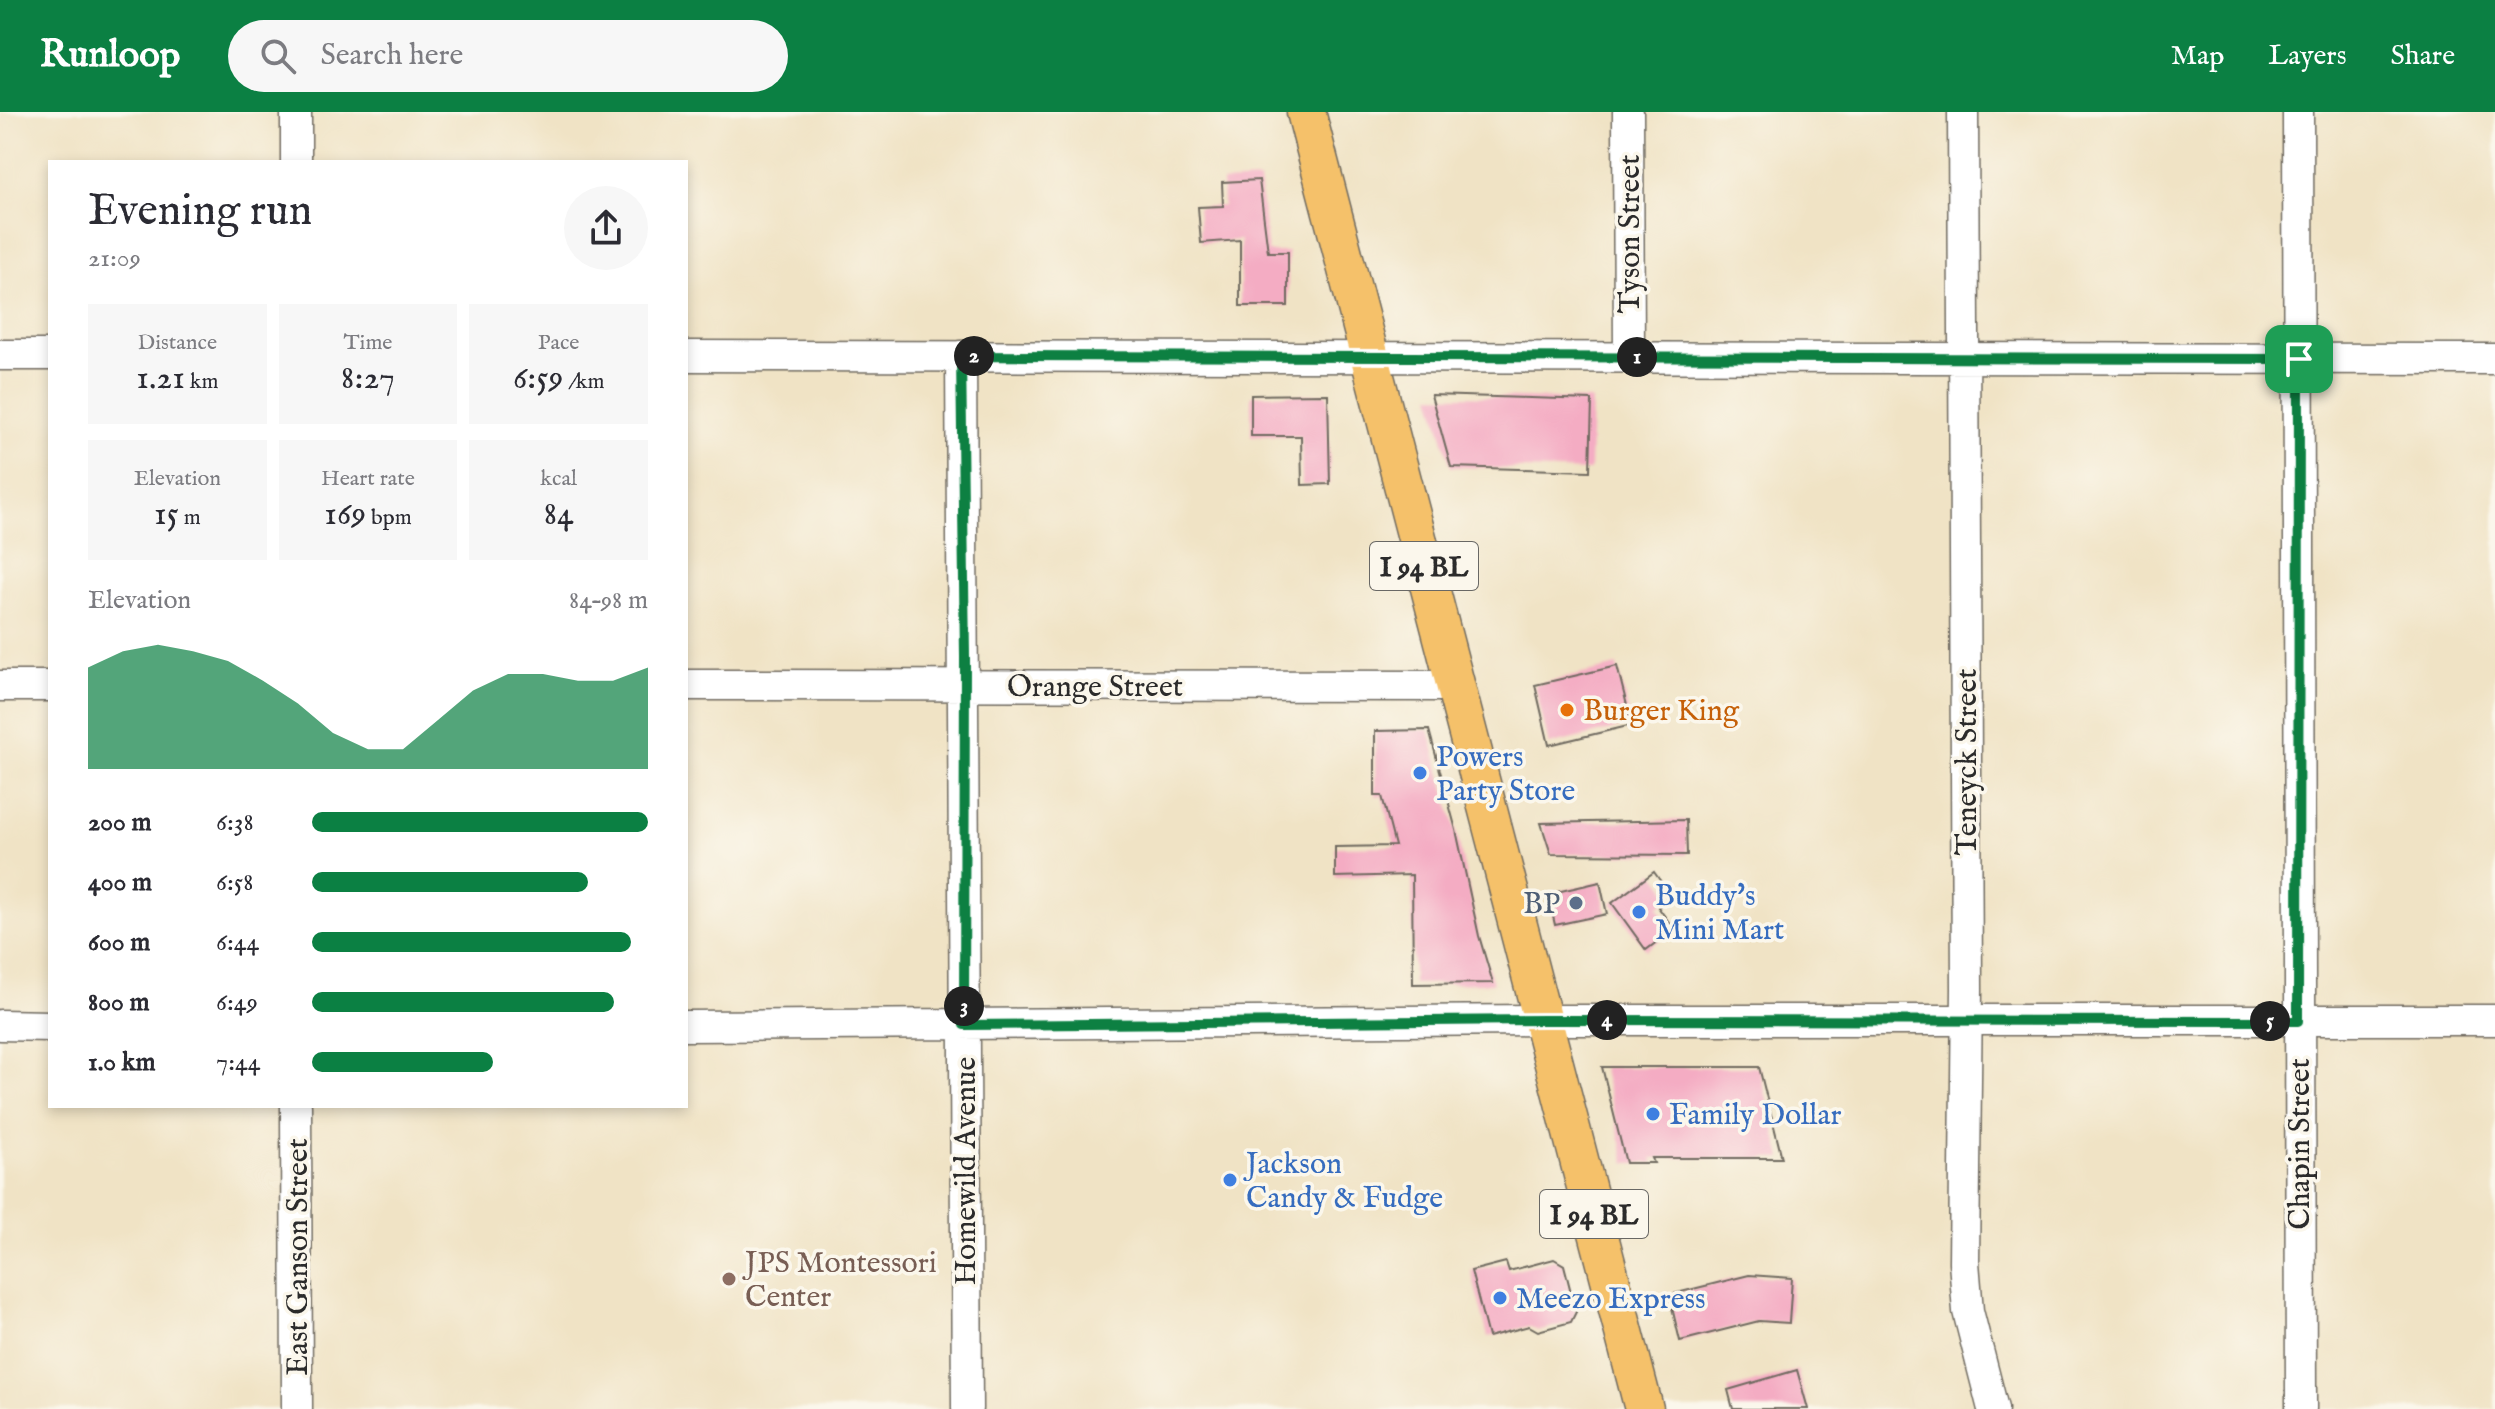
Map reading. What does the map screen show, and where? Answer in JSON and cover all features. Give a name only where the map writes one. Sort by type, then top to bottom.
[{"type":"main road","name":"I 94 BL","points":[[1306,112],[1644,1409]]},
{"type":"street","points":[[296,112],[296,160]]},
{"type":"street","name":"Tyson Street","points":[[1628,112],[1629,357]]},
{"type":"street","name":"Teneyck Street","points":[[1963,112],[1967,1019],[1964,1262],[1968,1311],[1993,1409]]},
{"type":"street","name":"Chapin Street","points":[[2298,112],[2301,1409]]},
{"type":"street","points":[[0,355],[48,355]]},
{"type":"street","points":[[688,356],[2495,359]]},
{"type":"street","name":"Homewild Avenue","points":[[961,356],[967,1409]]},
{"type":"street","name":"Orange Street","points":[[688,685],[1456,686]]},
{"type":"street","points":[[0,686],[48,686]]},
{"type":"street","points":[[688,1026],[1544,1020],[2495,1020]]},
{"type":"street","points":[[0,1025],[48,1026]]},
{"type":"street","name":"East Ganson Street","points":[[296,1108],[297,1409]]},
{"type":"building","points":[[1259,180],[1268,252],[1288,252],[1288,306],[1240,306],[1240,240],[1201,243],[1198,207],[1223,206],[1222,182]]},
{"type":"building","points":[[1328,394],[1330,484],[1302,485],[1301,436],[1251,436],[1251,395]]},
{"type":"building","points":[[1431,395],[1592,400],[1590,471],[1451,467]]},
{"type":"building","points":[[1617,666],[1632,725],[1549,745],[1535,685]]},
{"type":"building","points":[[1429,730],[1493,983],[1413,984],[1412,875],[1335,877],[1335,847],[1395,846],[1382,796],[1375,796],[1375,731]]},
{"type":"building","points":[[1686,820],[1687,855],[1551,854],[1541,823]]},
{"type":"building","points":[[1654,872],[1672,897],[1658,907],[1674,929],[1646,950],[1612,903]]},
{"type":"building","points":[[1600,882],[1607,914],[1555,925],[1548,894]]},
{"type":"building","points":[[1602,1067],[1759,1067],[1782,1158],[1652,1158],[1654,1163],[1626,1163]]},
{"type":"building","points":[[1554,1259],[1564,1265],[1576,1312],[1571,1322],[1538,1331],[1529,1326],[1488,1337],[1471,1271],[1506,1262],[1509,1271]]},
{"type":"building","points":[[1749,1275],[1792,1278],[1789,1323],[1759,1321],[1680,1341],[1669,1295]]},
{"type":"building","points":[[1797,1370],[1808,1409],[1733,1409],[1728,1390]]},
{"type":"place","name":"Burger King","points":[[1567,710]]},
{"type":"place","name":"Powers Party Store","points":[[1420,773]]},
{"type":"place","name":"BP","points":[[1576,903]]},
{"type":"place","name":"Buddy's Mini Mart","points":[[1639,912]]},
{"type":"place","name":"Family Dollar","points":[[1653,1114]]},
{"type":"place","name":"Jackson Candy & Fudge","points":[[1230,1180]]},
{"type":"place","name":"JPS Montessori Center","points":[[729,1279]]},
{"type":"place","name":"Meezo Express","points":[[1500,1298]]},
{"type":"route","points":[[961,356],[2299,359],[2298,1021],[1544,1020],[964,1025],[965,657],[961,356]]}]
